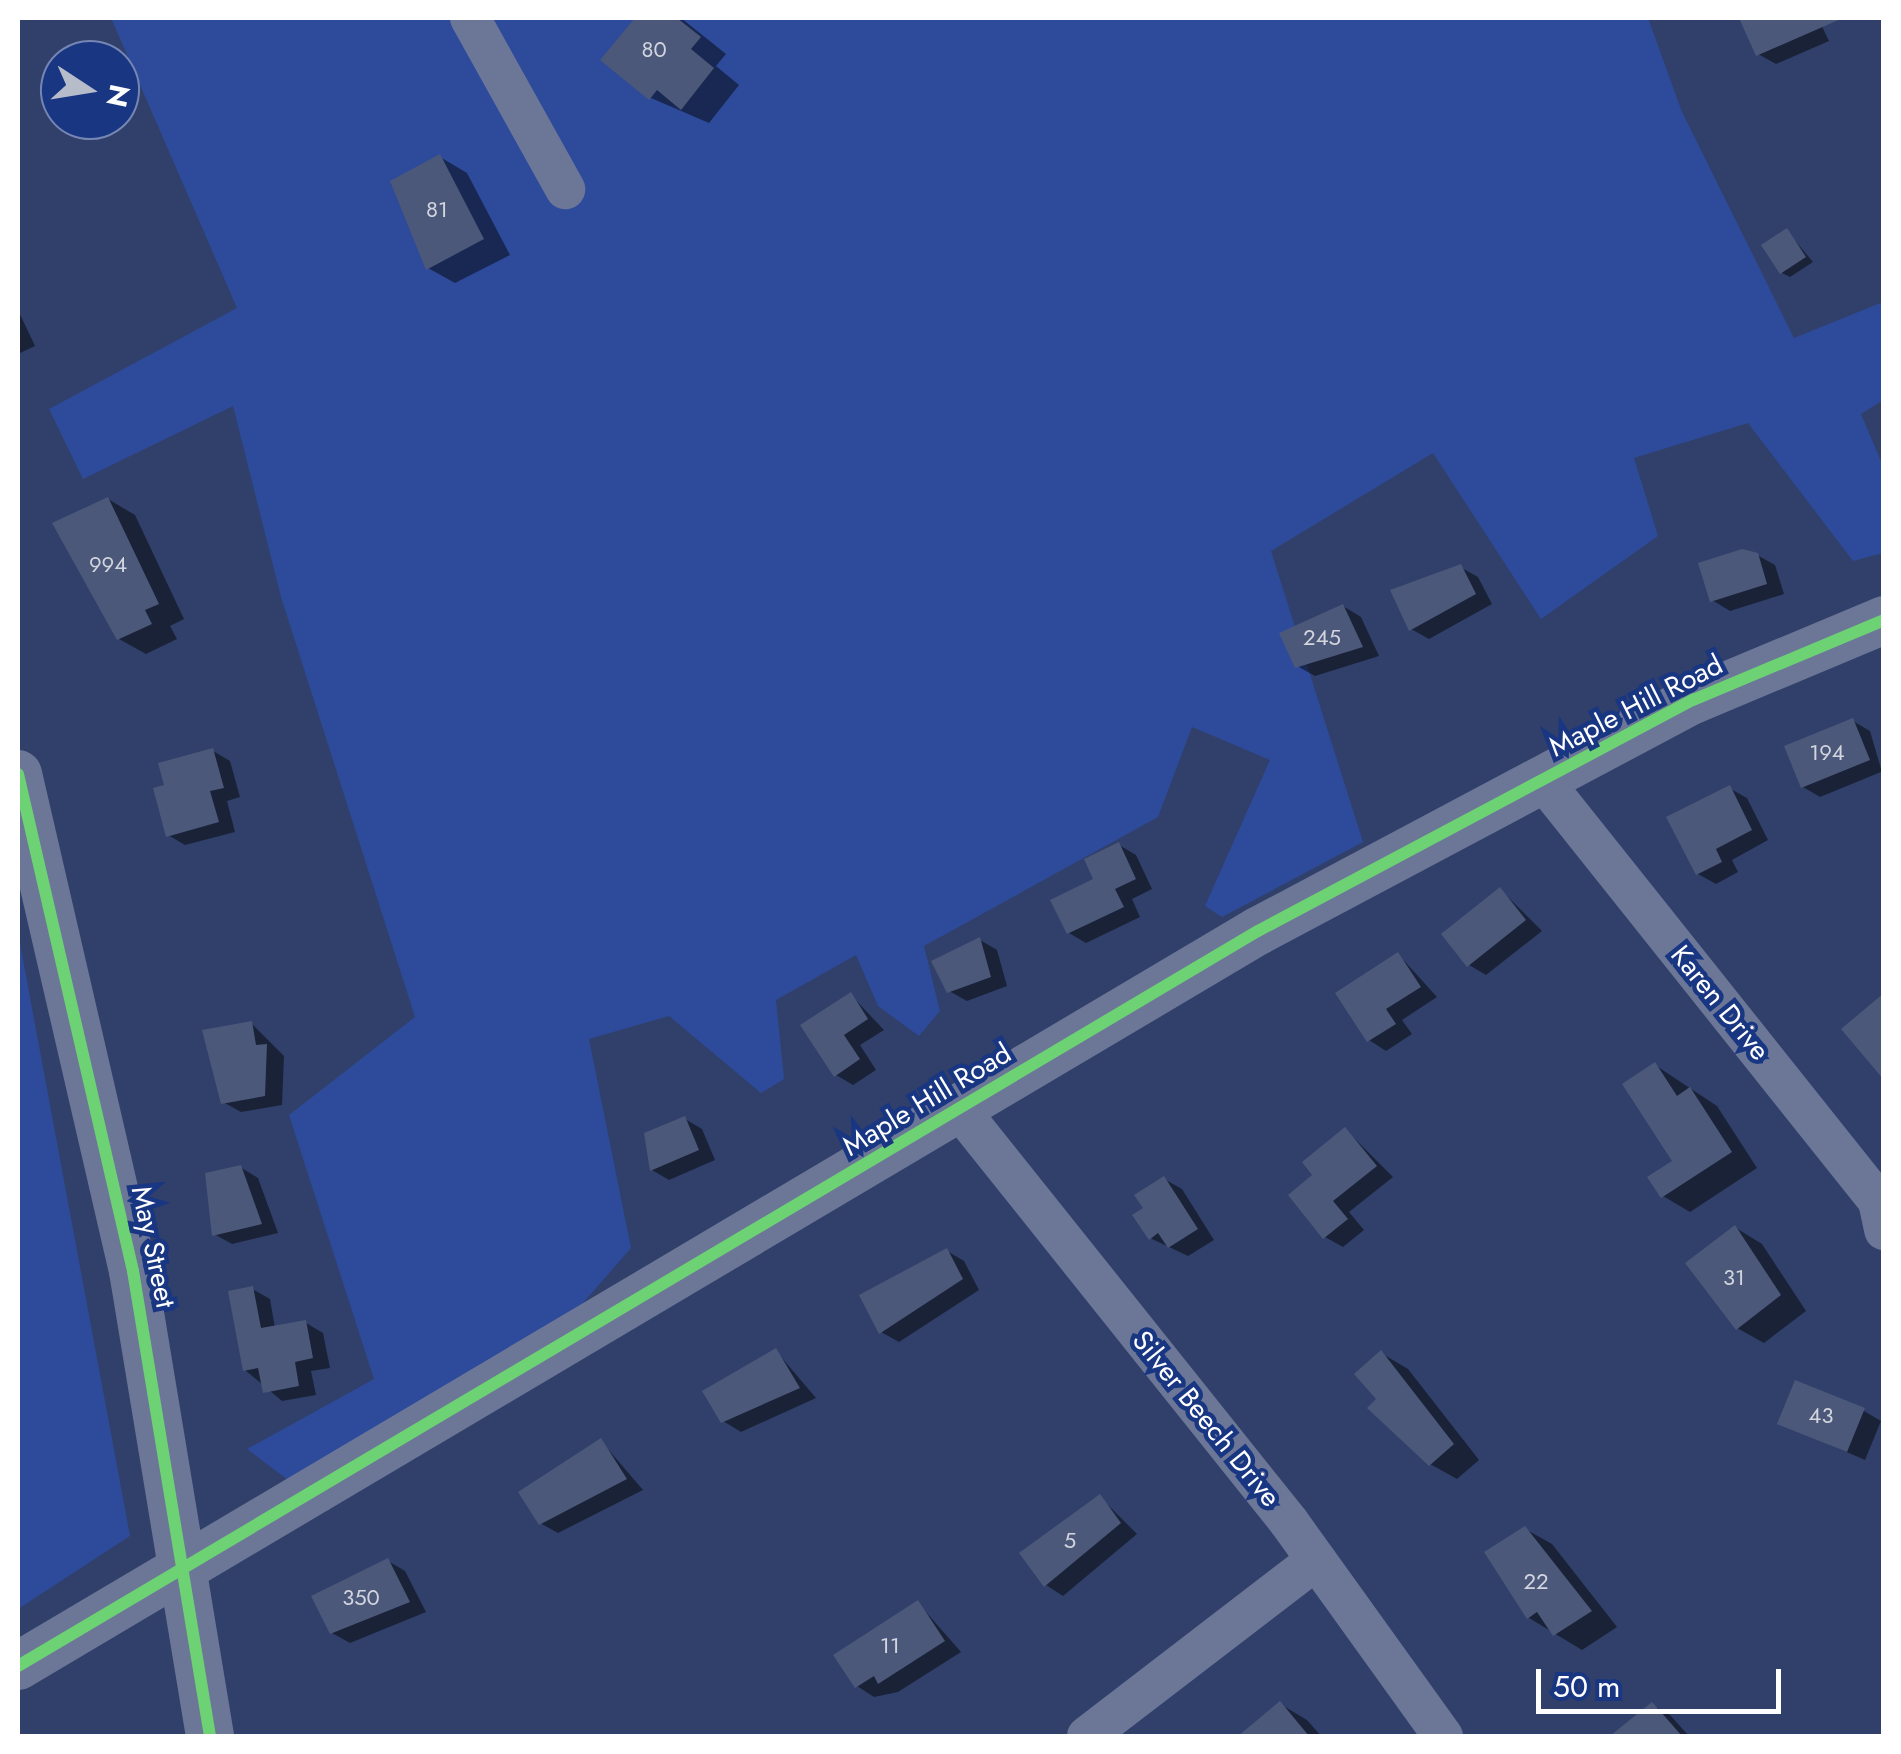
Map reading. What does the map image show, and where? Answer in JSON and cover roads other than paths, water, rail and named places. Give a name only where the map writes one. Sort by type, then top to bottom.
[{"type":"street","points":[[470,18],[566,189]]},
{"type":"street","name":"Maple Hill Road","points":[[18,1666],[1258,932],[1693,700],[1884,620]]},
{"type":"street","name":"May Street","points":[[18,774],[133,1270],[210,1736]]},
{"type":"street","name":"Karen Drive","points":[[1544,782],[1878,1200],[1884,1230]]},
{"type":"street","name":"Silver Beech Drive","points":[[959,1109],[1316,1560],[1444,1736]]},
{"type":"street","points":[[1087,1736],[1316,1560]]}]
